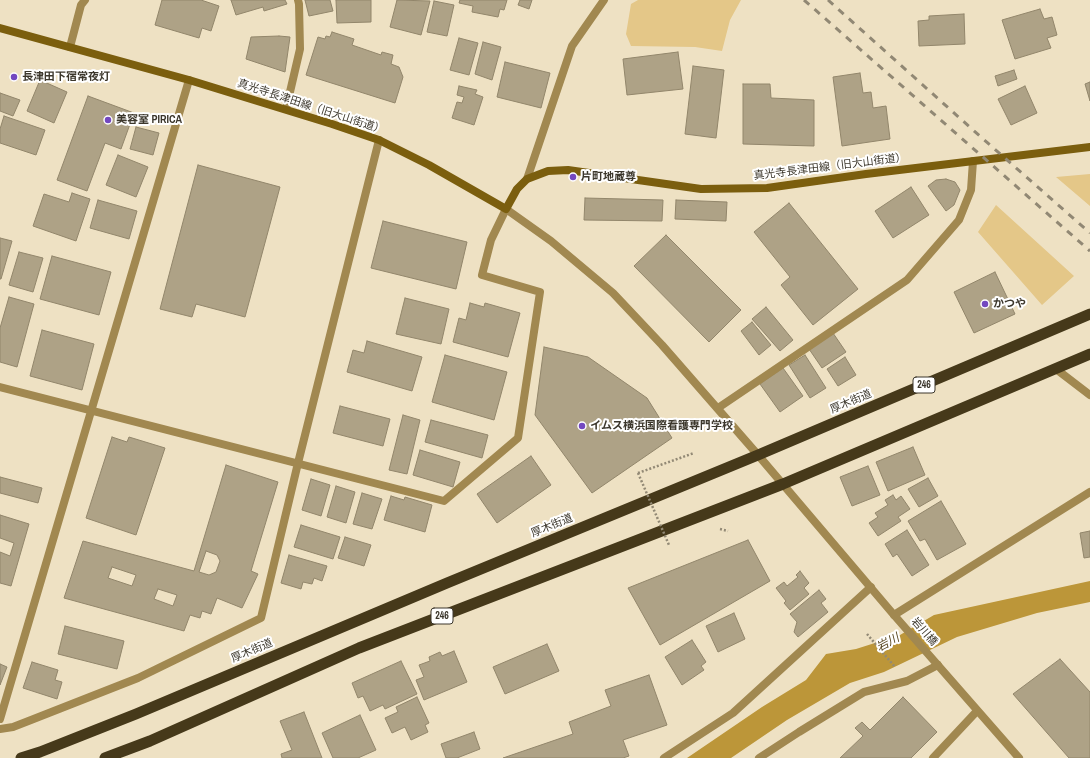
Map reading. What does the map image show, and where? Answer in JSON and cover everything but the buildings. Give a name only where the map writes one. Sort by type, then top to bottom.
[{"type":"highway","name":"厚木街道","points":[[21,758],[136,714],[447,583],[758,455],[1090,314]]},
{"type":"highway","name":"246","points":[[105,758],[150,741],[359,648],[783,484],[1090,354]]},
{"type":"main road","name":"真光寺長津田線（旧大山街道）","points":[[0,28],[189,80],[286,109],[379,140],[436,168],[506,209],[517,189],[527,179],[548,171],[568,170],[701,190],[767,188],[866,174],[1090,147]]},
{"type":"street","points":[[70,47],[81,5],[85,0]]},
{"type":"street","points":[[286,109],[300,49],[298,0]]},
{"type":"street","points":[[527,179],[572,46],[604,0]]},
{"type":"street","points":[[0,719],[189,80]]},
{"type":"street","points":[[0,729],[13,727],[138,678],[261,618],[298,463],[379,140]]},
{"type":"street","points":[[718,408],[908,280],[959,220],[971,190],[973,161]]},
{"type":"street","points":[[0,387],[444,501],[518,438],[540,292],[482,276],[491,240],[506,209]]},
{"type":"street","name":"岩川橋","points":[[506,209],[551,241],[613,293],[662,345],[1019,758]]},
{"type":"street","points":[[1056,369],[1090,395]]},
{"type":"street","points":[[896,616],[1090,492]]},
{"type":"street","points":[[664,758],[733,713],[871,587]]},
{"type":"street","points":[[759,758],[864,692],[907,681],[936,663]]},
{"type":"street","points":[[933,758],[977,710]]},
{"type":"path","points":[[669,545],[638,474],[694,453]]},
{"type":"path","points":[[867,634],[897,669]]},
{"type":"shaded area","points":[[638,0],[741,0],[730,20],[722,51],[695,47],[631,46],[626,34],[631,4]]},
{"type":"shaded area","points":[[1090,174],[1090,206],[1056,177]]},
{"type":"shaded area","points":[[996,205],[1074,276],[1042,305],[978,232]]},
{"type":"water","name":"岩川","points":[[1090,581],[1090,602],[1037,613],[957,637],[884,672],[850,683],[787,720],[731,758],[687,758],[762,707],[806,680],[826,654],[856,649],[900,635],[934,615]]},
{"type":"railway","points":[[804,0],[1090,251]]},
{"type":"railway","points":[[828,0],[1090,233]]},
{"type":"place","name":"長津田下宿常夜灯","points":[[14,77]]},
{"type":"place","name":"美容室 PIRICA","points":[[108,120]]},
{"type":"place","name":"片町地蔵尊","points":[[573,177]]},
{"type":"place","name":"かつや","points":[[985,304]]},
{"type":"place","name":"イムス横浜国際看護専門学校","points":[[582,426]]}]
